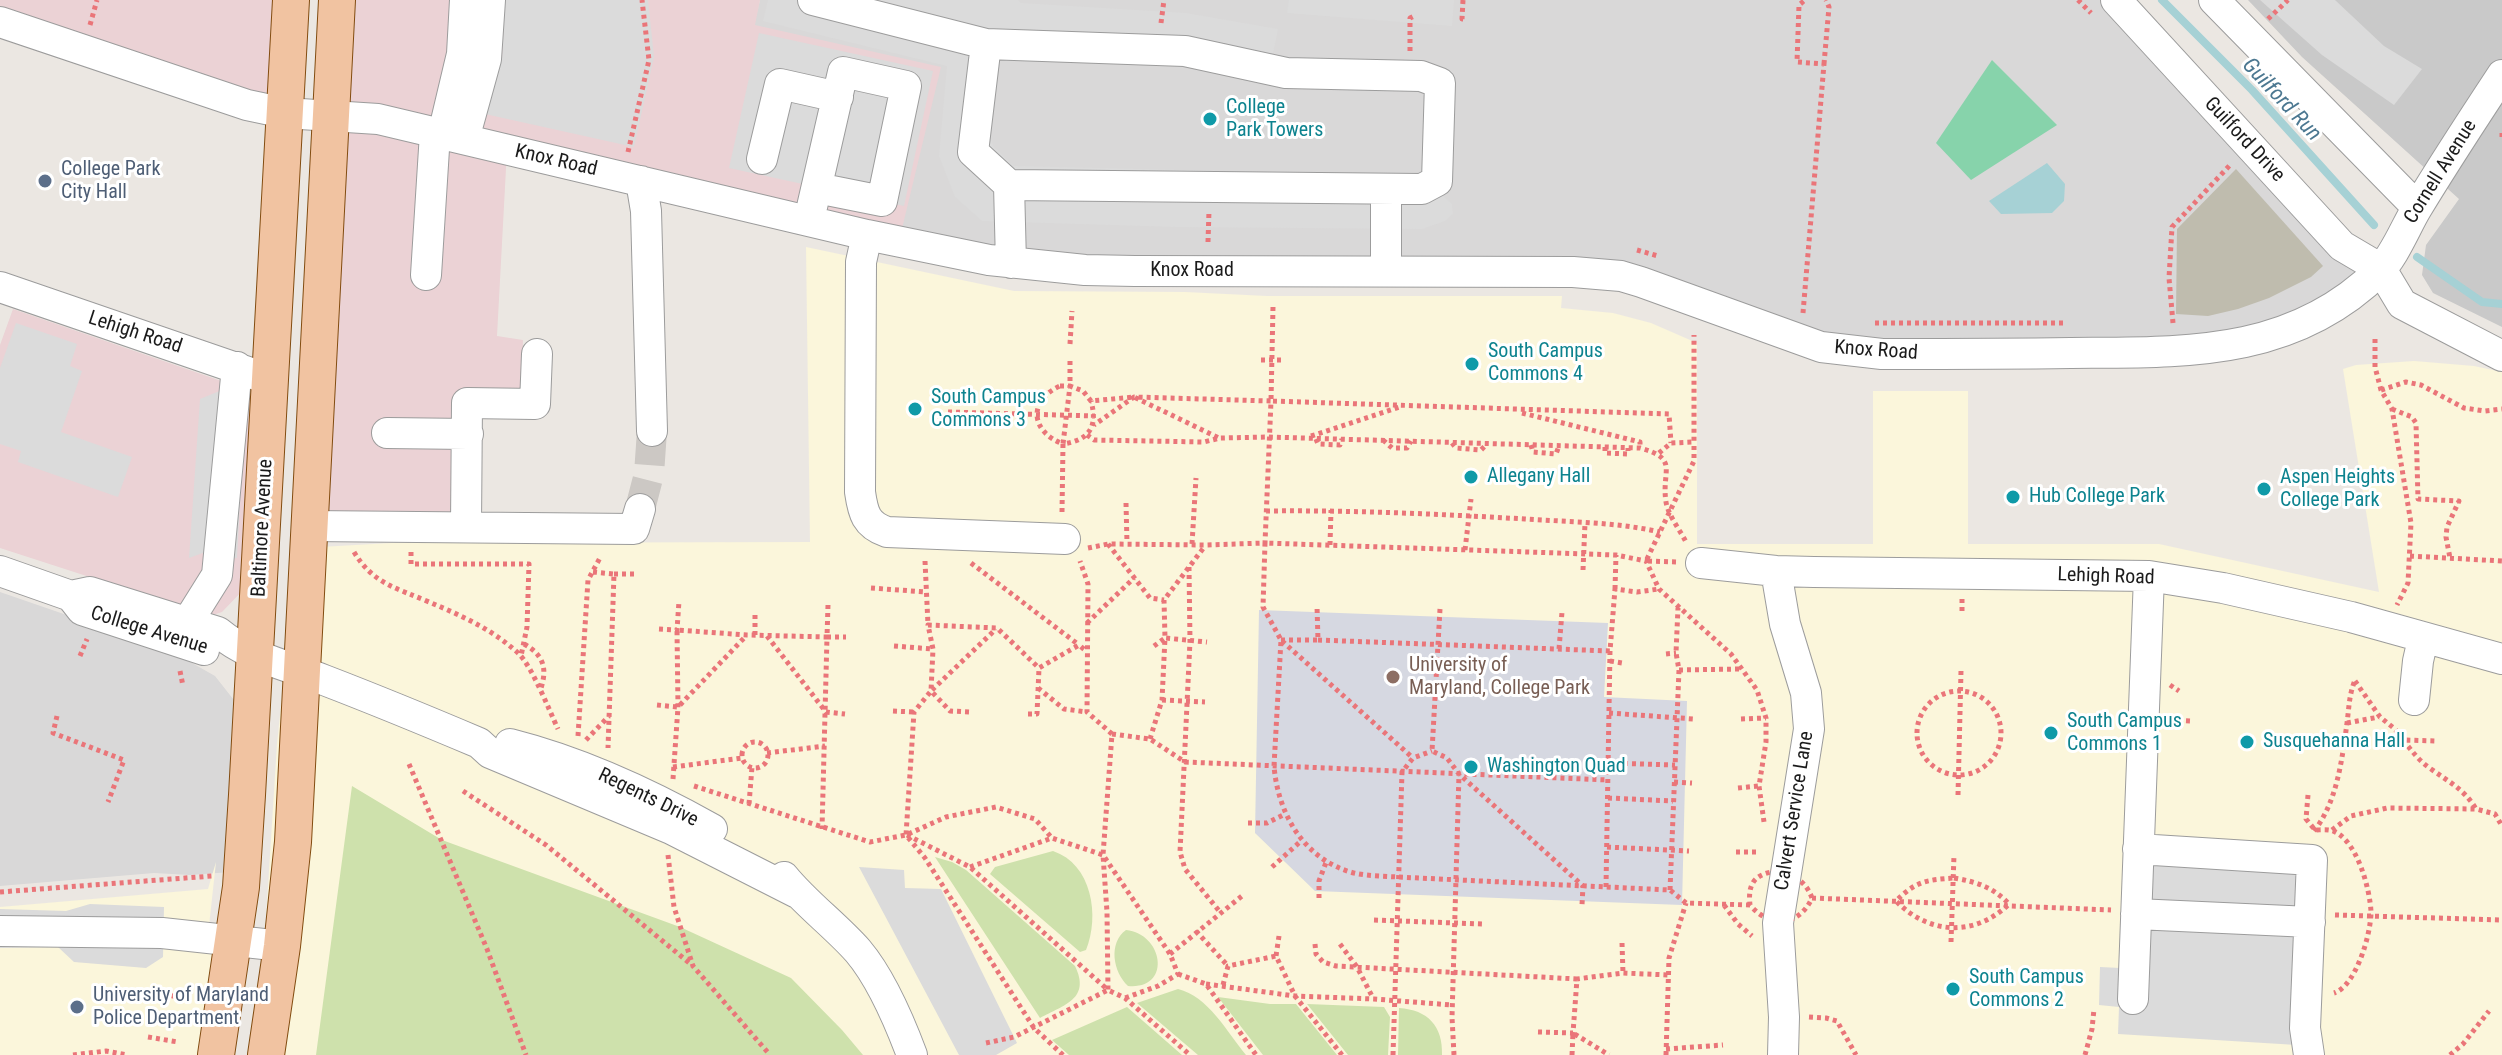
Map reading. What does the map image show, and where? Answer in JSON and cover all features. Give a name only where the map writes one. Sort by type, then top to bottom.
[{"type":"main road","name":"Baltimore Avenue","points":[[216,1055],[242,872],[244,650],[271,380],[291,0]]},
{"type":"main road","points":[[266,1055],[293,842],[337,0]]},
{"type":"street","points":[[426,275],[462,54],[465,0]]},
{"type":"street","points":[[449,136],[473,61],[477,0]]},
{"type":"street","points":[[449,136],[486,59],[490,0]]},
{"type":"street","points":[[813,0],[986,44],[1185,51],[1286,73],[1421,76],[1440,83],[1437,181],[1422,189],[1009,185],[973,152],[986,44]]},
{"type":"street","name":"Guilford Drive","points":[[2116,0],[2342,246],[2381,269]]},
{"type":"street","points":[[2214,0],[2417,207]]},
{"type":"street","name":"Knox Road","points":[[0,22],[247,105],[285,113],[378,119],[867,235],[1011,263],[1123,271],[1573,272],[1621,276],[1821,347],[1898,354],[2143,353],[2212,349],[2260,340],[2306,324],[2341,302],[2381,269]]},
{"type":"street","points":[[809,220],[843,72],[906,86],[882,201],[817,188]]},
{"type":"street","name":"Cornell Avenue","points":[[2381,269],[2502,75]]},
{"type":"street","points":[[762,159],[780,84],[838,97]]},
{"type":"street","points":[[641,181],[646,211],[652,431]]},
{"type":"street","points":[[1009,185],[1011,263]]},
{"type":"street","points":[[1386,189],[1386,271]]},
{"type":"street","points":[[867,235],[861,262],[860,492],[863,514],[870,523],[887,532],[1065,539]]},
{"type":"street","points":[[2381,269],[2402,304],[2502,356]]},
{"type":"street","name":"Lehigh Road","points":[[0,287],[271,380]]},
{"type":"street","points":[[466,525],[467,403],[535,404],[537,354]]},
{"type":"street","points":[[187,623],[217,575],[237,367]]},
{"type":"street","points":[[387,433],[468,434]]},
{"type":"street","points":[[309,526],[466,525],[634,529],[640,509]]},
{"type":"street","name":"Lehigh Road","points":[[1701,563],[1776,571],[2149,576],[2223,588],[2351,617],[2502,659]]},
{"type":"street","name":"College Avenue","points":[[0,571],[71,596],[90,592],[218,632],[244,650]]},
{"type":"street","name":"Calvert Service Lane","points":[[1776,571],[1785,624],[1806,693],[1809,729],[1778,923],[1784,1017],[1783,1055]]},
{"type":"street","points":[[2133,999],[2149,576]]},
{"type":"street","name":"College Avenue","points":[[71,596],[82,610],[215,653],[244,650]]},
{"type":"street","points":[[2414,700],[2423,639]]},
{"type":"street","name":"Regents Drive","points":[[244,650],[479,743],[490,753],[671,829],[797,893],[860,954],[878,982],[912,1055]]},
{"type":"street","points":[[2138,849],[2312,860],[2305,1028],[2309,1055]]},
{"type":"street","points":[[2136,914],[2310,922]]},
{"type":"street","points":[[0,931],[162,933],[282,946]]},
{"type":"path","points":[[89,26],[97,0]]},
{"type":"path","points":[[628,154],[649,60],[642,0]]},
{"type":"path","points":[[1463,0],[1462,19],[1466,19]]},
{"type":"path","points":[[1805,0],[1799,5],[1797,62],[1824,64]]},
{"type":"path","points":[[1812,316],[1803,314],[1829,7],[1826,0]]},
{"type":"path","points":[[2261,25],[2288,0]]},
{"type":"path","points":[[1410,76],[1410,18],[1416,15]]},
{"type":"path","points":[[2173,323],[2169,278],[2172,227],[2234,161]]},
{"type":"path","points":[[1273,307],[1263,607],[1281,640],[1413,758]]},
{"type":"path","points":[[1070,344],[1072,311]]},
{"type":"path","points":[[1867,323],[2071,323]]},
{"type":"path","points":[[2164,323],[2187,324]]},
{"type":"path","points":[[1646,561],[1694,461],[1694,335]]},
{"type":"path","points":[[2375,339],[2375,367],[2381,390],[2392,409],[2411,523],[2408,583],[2394,612]]},
{"type":"path","points":[[1261,360],[1283,360]]},
{"type":"path","points":[[1065,539],[1061,502],[1070,361]]},
{"type":"path","points":[[2381,390],[2406,382],[2421,385],[2464,408],[2485,411],[2502,409]]},
{"type":"path","points":[[1093,426],[1095,416],[1091,401],[1083,391],[1060,386],[1044,395],[1037,414],[1040,428],[1049,439],[1063,444],[1076,442],[1087,435],[1093,426],[1134,397]]},
{"type":"path","points":[[1091,401],[1134,397],[1669,414],[1671,443]]},
{"type":"path","points":[[1134,397],[1220,438]]},
{"type":"path","points":[[1305,438],[1405,405]]},
{"type":"path","points":[[2392,409],[2405,412],[2416,423],[2418,499],[2459,501],[2447,527],[2450,558]]},
{"type":"path","points":[[1509,410],[1640,442],[1640,448]]},
{"type":"path","points":[[948,412],[1095,416]]},
{"type":"path","points":[[1087,435],[1094,440],[1204,442],[1220,438],[1268,437],[1640,448],[1659,453],[1666,462],[1666,504],[1694,557],[1701,563]]},
{"type":"path","points":[[1316,439],[1318,444],[1330,448],[1340,445],[1342,439]]},
{"type":"path","points":[[1383,440],[1398,450],[1407,448],[1411,441]]},
{"type":"path","points":[[1659,453],[1671,443],[1694,442]]},
{"type":"path","points":[[1452,443],[1456,448],[1471,452],[1481,450],[1487,444]]},
{"type":"path","points":[[1531,445],[1533,452],[1545,455],[1556,454],[1559,446]]},
{"type":"path","points":[[1605,447],[1605,453],[1617,456],[1628,454],[1628,448]]},
{"type":"path","points":[[1192,544],[1196,478]]},
{"type":"path","points":[[1465,550],[1471,499]]},
{"type":"path","points":[[1126,503],[1127,543]]},
{"type":"path","points":[[1266,511],[1331,510],[1469,516],[1631,525],[1660,532]]},
{"type":"path","points":[[1330,545],[1331,510]]},
{"type":"path","points":[[1583,570],[1585,523]]},
{"type":"path","points":[[1087,712],[1088,584],[1076,551],[1127,543],[1265,543],[1616,555],[1646,561],[1701,563]]},
{"type":"path","points":[[411,544],[411,564],[529,564],[527,627],[521,656]]},
{"type":"path","points":[[1108,544],[1150,598],[1164,600]]},
{"type":"path","points":[[1150,739],[1162,700],[1164,600],[1206,545]]},
{"type":"path","points":[[350,546],[358,560],[387,586],[460,615],[491,632],[521,656],[559,730]]},
{"type":"path","points":[[1606,887],[1610,651],[1616,555]]},
{"type":"path","points":[[2410,556],[2502,561]]},
{"type":"path","points":[[578,736],[588,580],[601,557]]},
{"type":"path","points":[[939,560],[925,558],[928,625],[933,649],[931,691],[950,711],[969,712]]},
{"type":"path","points":[[1646,561],[1659,589],[1731,654],[1757,690],[1766,718],[1766,742],[1759,786],[1765,818],[1763,828]]},
{"type":"path","points":[[969,562],[1086,651]]},
{"type":"path","points":[[1189,567],[1190,641],[1180,852],[1185,869],[1220,912]]},
{"type":"path","points":[[593,572],[638,574]]},
{"type":"path","points":[[608,749],[614,574]]},
{"type":"path","points":[[1087,623],[1134,578]]},
{"type":"path","points":[[871,588],[926,592]]},
{"type":"path","points":[[1615,589],[1637,592],[1659,589]]},
{"type":"path","points":[[679,601],[678,707],[673,778],[822,829],[870,842],[906,835],[946,817],[996,807],[1035,819],[1052,838],[1103,855],[1170,954],[1178,974],[1206,984],[1295,996],[1452,1005]]},
{"type":"path","points":[[822,829],[828,605]]},
{"type":"path","points":[[1317,606],[1318,640]]},
{"type":"path","points":[[1670,890],[1679,670],[1676,653],[1678,608]]},
{"type":"path","points":[[1432,751],[1440,609]]},
{"type":"path","points":[[1559,649],[1562,612]]},
{"type":"path","points":[[755,613],[755,635]]},
{"type":"path","points":[[928,625],[997,628],[1039,668],[1037,714],[1028,714]]},
{"type":"path","points":[[997,628],[931,691],[914,712],[906,835],[925,858],[1034,1028],[1063,1055]]},
{"type":"path","points":[[659,629],[766,636],[846,637]]},
{"type":"path","points":[[80,656],[91,630]]},
{"type":"path","points":[[678,707],[747,635]]},
{"type":"path","points":[[766,636],[826,712],[845,714]]},
{"type":"path","points":[[1154,646],[1165,638],[1207,642]]},
{"type":"path","points":[[1281,640],[1610,651]]},
{"type":"path","points":[[1281,640],[1274,766],[1276,786],[1285,814],[1301,841],[1327,860],[1353,872],[1397,877],[1670,890],[1686,903],[1750,905],[1752,881],[1760,874]]},
{"type":"path","points":[[524,644],[539,653],[543,660],[544,680],[540,692]]},
{"type":"path","points":[[1039,668],[1079,645]]},
{"type":"path","points":[[894,646],[933,649]]},
{"type":"path","points":[[1666,654],[1676,653]]},
{"type":"path","points":[[1610,661],[1622,663]]},
{"type":"path","points":[[1679,670],[1743,669]]},
{"type":"path","points":[[1958,795],[1961,671]]},
{"type":"path","points":[[2305,841],[2327,815],[2339,774],[2349,694],[2355,680],[2380,717],[2395,729],[2416,757],[2468,796],[2476,809]]},
{"type":"path","points":[[1038,688],[1064,709],[1087,712],[1112,734],[1150,739],[1185,762],[1608,780]]},
{"type":"path","points":[[1960,691],[1978,695],[1989,703],[2001,725],[2001,738],[1998,750],[1982,769],[1970,775],[1957,776],[1931,766],[1917,743],[1916,729],[1920,715],[1928,704],[1939,696],[1960,691]]},
{"type":"path","points":[[1162,700],[1205,702]]},
{"type":"path","points":[[657,705],[678,707]]},
{"type":"path","points":[[893,711],[914,712]]},
{"type":"path","points":[[1609,713],[1694,719]]},
{"type":"path","points":[[586,740],[609,715]]},
{"type":"path","points":[[57,716],[53,733],[127,759],[108,802]]},
{"type":"path","points":[[2347,723],[2380,717]]},
{"type":"path","points":[[1741,719],[1766,718]]},
{"type":"path","points":[[2161,719],[2191,721]]},
{"type":"path","points":[[1108,990],[1103,855],[1112,734]]},
{"type":"path","points":[[2403,740],[2438,741]]},
{"type":"path","points":[[742,758],[744,748],[751,743],[759,743],[767,753]]},
{"type":"path","points":[[767,753],[825,746]]},
{"type":"path","points":[[1393,1055],[1402,772],[1413,758],[1432,751],[1447,758],[1459,774],[1583,886]]},
{"type":"path","points":[[752,767],[762,765],[767,753]]},
{"type":"path","points":[[673,767],[742,758],[752,767]]},
{"type":"path","points":[[1608,763],[1675,765]]},
{"type":"path","points":[[409,764],[487,949],[526,1055]]},
{"type":"path","points":[[749,804],[752,767]]},
{"type":"path","points":[[1454,1055],[1452,1005],[1459,774]]},
{"type":"path","points":[[1674,782],[1692,783]]},
{"type":"path","points":[[1738,788],[1759,786]]},
{"type":"path","points":[[463,791],[546,845],[693,966],[770,1055]]},
{"type":"path","points":[[2308,795],[2306,819],[2315,830]]},
{"type":"path","points":[[1608,798],[1673,801]]},
{"type":"path","points":[[2332,830],[2351,816],[2387,808],[2476,809],[2495,814],[2502,826]]},
{"type":"path","points":[[1248,823],[1267,823],[1285,814]]},
{"type":"path","points":[[2315,830],[2332,830],[2348,841],[2360,864],[2371,916],[2361,958],[2343,989],[2336,993]]},
{"type":"path","points":[[906,835],[970,867],[1108,990],[1125,998],[1190,1055]]},
{"type":"path","points":[[970,867],[1052,838]]},
{"type":"path","points":[[1759,852],[1762,838]]},
{"type":"path","points":[[1272,867],[1301,841]]},
{"type":"path","points":[[669,847],[668,866],[674,907],[693,966]]},
{"type":"path","points":[[1607,847],[1689,851]]},
{"type":"path","points":[[1736,852],[1759,852],[1769,857],[1771,872]]},
{"type":"path","points":[[1951,942],[1954,855]]},
{"type":"path","points":[[1319,898],[1319,881],[1327,860]]},
{"type":"path","points":[[0,892],[213,876]]},
{"type":"path","points":[[1896,901],[1912,885],[1954,878],[1978,882],[1996,891],[2009,904]]},
{"type":"path","points":[[1582,905],[1583,886]]},
{"type":"path","points":[[1170,954],[1242,896]]},
{"type":"path","points":[[1812,898],[2098,909]]},
{"type":"path","points":[[1896,901],[1909,914],[1953,928],[1977,925],[1995,917],[2009,904]]},
{"type":"path","points":[[1686,903],[1669,958],[1666,1052],[1723,1045]]},
{"type":"path","points":[[2339,915],[2502,920]]},
{"type":"path","points":[[1374,920],[1482,924]]},
{"type":"path","points":[[1196,931],[1228,966]]},
{"type":"path","points":[[1279,936],[1276,956],[1295,996],[1342,1055]]},
{"type":"path","points":[[1622,943],[1623,973]]},
{"type":"path","points":[[1315,944],[1316,954],[1323,962],[1336,966],[1577,979],[1623,973],[1668,975]]},
{"type":"path","points":[[1340,944],[1374,999]]},
{"type":"path","points":[[1228,966],[1276,956]]},
{"type":"path","points":[[1223,985],[1228,966]]},
{"type":"path","points":[[1125,998],[1158,986],[1178,974]]},
{"type":"path","points":[[1572,1055],[1577,979]]},
{"type":"path","points":[[1206,984],[1256,1055]]},
{"type":"path","points":[[986,1043],[1014,1037],[1108,990]]},
{"type":"path","points":[[156,993],[184,998]]},
{"type":"path","points":[[2085,1055],[2094,1009]]},
{"type":"path","points":[[2450,1055],[2463,1044],[2489,1011]]},
{"type":"path","points":[[1784,1017],[1837,1021],[1856,1055]]},
{"type":"path","points":[[1538,1032],[1573,1033],[1609,1055]]},
{"type":"path","points":[[148,1037],[178,1042]]},
{"type":"path","points":[[73,1055],[106,1051],[127,1055]]},
{"type":"shaded area","points":[[0,0],[291,0],[285,113],[0,20]]},
{"type":"shaded area","points":[[336,0],[760,0],[755,25],[941,67],[899,241],[507,150],[497,336],[523,340],[521,403],[466,402],[470,530],[309,526]]},
{"type":"shaded area","points":[[505,0],[648,0],[654,57],[634,147],[485,114],[502,58]]},
{"type":"shaded area","points":[[760,0],[2116,0],[2381,269],[2260,340],[1882,354],[1641,282],[1135,271],[899,241],[754,25]]},
{"type":"shaded area","points":[[768,0],[1018,0],[1021,3],[1186,13],[1278,29],[1269,73],[1172,57],[993,58],[987,124],[993,146],[1014,166],[1393,175],[1420,173],[1452,204],[1453,214],[1445,221],[1422,229],[1177,227],[982,221],[955,197],[939,156],[947,66],[763,21]]},
{"type":"shaded area","points":[[1289,0],[1454,0],[1452,26],[1287,13]]},
{"type":"shaded area","points":[[2248,0],[2502,0],[2502,327],[2433,293],[2422,275],[2426,245],[2459,199],[2302,57]]},
{"type":"shaded area","points":[[2260,0],[2335,0],[2384,46],[2422,69],[2394,105],[2322,55]]},
{"type":"shaded area","points":[[759,33],[933,71],[904,206],[729,168]]},
{"type":"shaded area","points":[[2236,169],[2323,266],[2311,277],[2238,309],[2208,316],[2176,314],[2177,229]]},
{"type":"shaded area","name":"University of Maryland, College Park","points":[[806,247],[1014,291],[1267,296],[1562,296],[1561,308],[1613,313],[1651,323],[1697,343],[1697,544],[1873,544],[1873,391],[1968,391],[1968,544],[2159,544],[2379,592],[2343,369],[2356,365],[2414,361],[2474,366],[2502,372],[2502,1055],[254,1055],[262,982],[277,744],[290,618],[320,547],[391,543],[810,542]]},
{"type":"shaded area","points":[[13,309],[259,394],[248,585],[222,612],[210,616],[0,548],[0,345]]},
{"type":"shaded area","points":[[16,323],[77,344],[70,366],[82,371],[61,432],[132,457],[118,497],[18,462],[21,451],[0,444],[0,368]]},
{"type":"shaded area","points":[[222,390],[246,393],[237,558],[212,557],[211,550],[189,558],[200,399]]},
{"type":"shaded area","points":[[0,592],[171,651],[215,676],[237,704],[231,872],[190,875],[154,873],[0,886]]},
{"type":"shaded area","name":"Washington Quad","points":[[1259,610],[1608,623],[1604,697],[1687,701],[1682,905],[1315,891],[1255,833]]},
{"type":"shaded area","points":[[2127,842],[2324,854],[2313,1046],[2118,1034],[2119,1007],[2099,1005],[2100,967],[2120,968]]},
{"type":"shaded area","points":[[216,862],[207,944],[213,945],[198,1055],[0,1055],[0,907],[208,889]]},
{"type":"shaded area","points":[[859,867],[904,870],[905,888],[941,889],[1017,1043],[996,1055],[959,1055]]},
{"type":"shaded area","points":[[90,904],[164,907],[163,957],[146,968],[74,962],[58,947],[0,948],[0,909],[66,911]]},
{"type":"green space","points":[[1992,60],[2057,125],[1971,180],[1936,143]]},
{"type":"green space","points":[[352,786],[442,840],[680,927],[791,978],[863,1055],[316,1055]]},
{"type":"green space","points":[[1053,851],[1077,867],[1089,893],[1092,907],[1090,937],[1086,950],[1080,952],[990,874],[995,867]]},
{"type":"green space","points":[[935,857],[966,870],[1075,966],[1080,986],[1072,1000],[1040,1018]]},
{"type":"green space","points":[[1126,930],[1149,941],[1158,961],[1152,980],[1142,985],[1128,986],[1116,966],[1117,942]]},
{"type":"green space","points":[[1178,989],[1208,1007],[1246,1055],[1198,1055],[1137,1003]]},
{"type":"green space","points":[[1218,997],[1296,1004],[1337,1055],[1263,1055]]},
{"type":"green space","points":[[1307,1004],[1384,1007],[1390,1017],[1388,1055],[1348,1055]]},
{"type":"green space","points":[[1127,1007],[1182,1055],[1069,1055],[1052,1040]]},
{"type":"green space","points":[[1399,1008],[1418,1012],[1432,1021],[1440,1036],[1442,1055],[1398,1055]]},
{"type":"water","points":[[2047,163],[2065,184],[2064,201],[2052,213],[2001,214],[1989,201]]},
{"type":"waterway","name":"Guilford Run","points":[[2162,0],[2252,90],[2374,225]]},
{"type":"waterway","name":"Guilford Run","points":[[2417,257],[2482,302],[2502,304]]},
{"type":"tunnel","points":[[640,509],[649,474],[652,431]]},
{"type":"place","name":"College Park Towers","points":[[1210,119]]},
{"type":"place","name":"College Park City Hall","points":[[45,181]]},
{"type":"place","name":"South Campus Commons 4","points":[[1472,364]]},
{"type":"place","name":"South Campus Commons 3","points":[[915,409]]},
{"type":"place","name":"Allegany Hall","points":[[1471,477]]},
{"type":"place","name":"Aspen Heights College Park","points":[[2264,489]]},
{"type":"place","name":"Hub College Park","points":[[2013,497]]},
{"type":"place","name":"University of Maryland, College Park","points":[[1393,677]]},
{"type":"place","name":"South Campus Commons 1","points":[[2051,733]]},
{"type":"place","name":"Susquehanna Hall","points":[[2247,742]]},
{"type":"place","name":"Washington Quad","points":[[1471,767]]},
{"type":"place","name":"South Campus Commons 2","points":[[1953,989]]},
{"type":"place","name":"University of Maryland Police Department","points":[[77,1007]]}]
